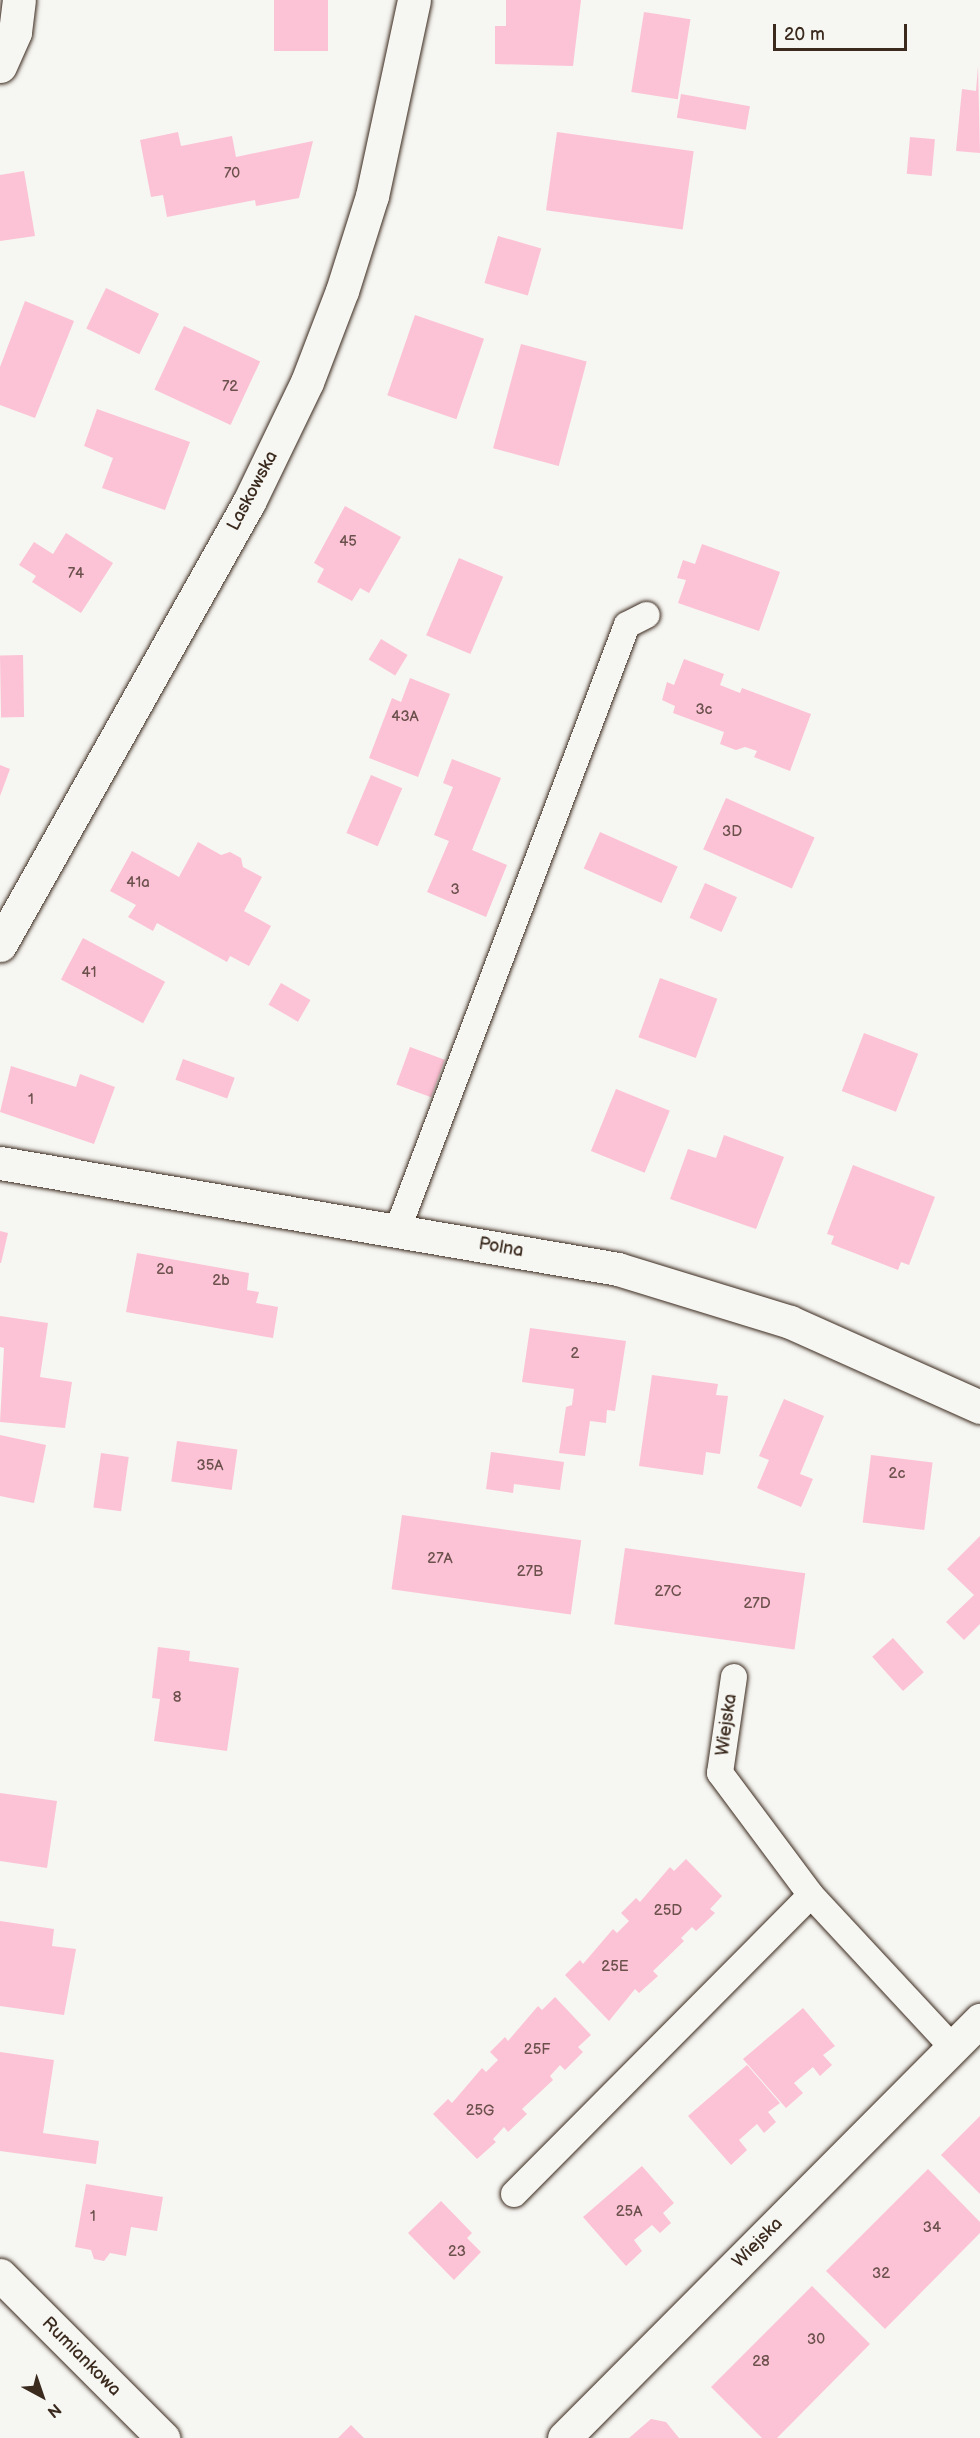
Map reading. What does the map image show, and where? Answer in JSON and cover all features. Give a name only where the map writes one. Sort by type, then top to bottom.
[{"type":"street","points":[[0,66],[15,32],[19,0]]},
{"type":"street","name":"Laskowska","points":[[0,945],[243,512],[307,382],[342,291],[372,196],[414,0]]},
{"type":"street","name":"Polna","points":[[0,1163],[576,1260],[656,1279],[833,1339],[980,1407]]},
{"type":"street","name":"Wiejska","points":[[564,2438],[980,2020]]},
{"type":"street","name":"Rumiankowa","points":[[0,2275],[163,2438]]},
{"type":"lane","points":[[397,1231],[627,625],[647,615]]},
{"type":"lane","name":"Wiejska","points":[[734,1677],[720,1773],[811,1895],[953,2048]]},
{"type":"lane","points":[[514,2194],[811,1895]]},
{"type":"building","points":[[274,0],[328,0],[328,51],[274,51]]},
{"type":"building","points":[[506,0],[581,0],[573,66],[495,64],[495,26],[506,26]]},
{"type":"building","points":[[644,12],[690,19],[678,99],[631,92]]},
{"type":"building","points":[[978,66],[980,153],[956,151],[962,89],[976,91]]},
{"type":"building","points":[[681,94],[750,106],[746,130],[677,118]]},
{"type":"building","points":[[178,132],[181,146],[232,136],[236,157],[313,141],[299,198],[256,206],[255,200],[167,217],[163,195],[151,197],[140,140]]},
{"type":"building","points":[[557,132],[694,151],[683,229],[546,210]]},
{"type":"building","points":[[910,137],[935,139],[932,176],[907,174]]},
{"type":"building","points":[[24,171],[35,236],[0,241],[0,175]]},
{"type":"building","points":[[498,236],[541,248],[528,296],[484,283]]},
{"type":"building","points":[[106,288],[159,314],[139,354],[86,328]]},
{"type":"building","points":[[25,301],[74,321],[35,418],[0,405],[0,367]]},
{"type":"building","points":[[415,315],[484,339],[456,419],[387,395]]},
{"type":"building","points":[[184,326],[260,361],[231,425],[154,389]]},
{"type":"building","points":[[521,344],[587,362],[559,466],[493,448]]},
{"type":"building","points":[[97,409],[190,442],[165,510],[102,488],[113,458],[84,446]]},
{"type":"building","points":[[345,506],[401,537],[369,593],[360,588],[352,601],[317,582],[324,569],[314,563]]},
{"type":"building","points":[[66,533],[113,563],[81,613],[32,582],[36,576],[19,565],[34,542],[53,554]]},
{"type":"building","points":[[702,544],[780,572],[759,631],[678,603],[686,580],[677,578],[683,560],[695,564]]},
{"type":"building","points":[[459,558],[503,577],[470,654],[426,635]]},
{"type":"building","points":[[381,639],[408,655],[395,676],[369,660]]},
{"type":"building","points":[[0,655],[23,655],[24,717],[1,717]]},
{"type":"building","points":[[684,659],[724,674],[720,685],[740,693],[742,688],[811,714],[790,771],[754,757],[757,751],[745,747],[736,750],[720,744],[724,732],[673,713],[675,706],[662,700],[667,682],[674,685]]},
{"type":"building","points":[[410,678],[450,694],[418,777],[369,758],[392,698],[401,702]]},
{"type":"building","points":[[452,759],[501,778],[472,850],[507,865],[486,917],[427,892],[449,841],[434,835],[453,787],[443,783]]},
{"type":"building","points":[[0,765],[10,769],[0,796]]},
{"type":"building","points":[[371,775],[402,788],[378,846],[346,833]]},
{"type":"building","points":[[726,798],[815,837],[792,889],[703,849]]},
{"type":"building","points":[[600,832],[678,867],[661,903],[584,869]]},
{"type":"building","points":[[198,842],[221,855],[230,852],[241,858],[243,867],[262,877],[244,911],[271,926],[249,966],[230,956],[227,962],[157,923],[153,931],[128,917],[136,905],[110,891],[132,851],[179,877]]},
{"type":"building","points":[[705,883],[737,897],[722,932],[690,918]]},
{"type":"building","points":[[83,938],[165,982],[143,1023],[61,979]]},
{"type":"building","points":[[660,978],[717,999],[696,1058],[638,1037]]},
{"type":"building","points":[[281,983],[310,1000],[298,1022],[269,1005]]},
{"type":"building","points":[[864,1033],[918,1054],[896,1112],[842,1091]]},
{"type":"building","points":[[410,1047],[445,1060],[431,1097],[396,1085]]},
{"type":"building","points":[[183,1059],[235,1078],[227,1098],[175,1080]]},
{"type":"building","points":[[11,1066],[76,1087],[80,1074],[115,1087],[94,1144],[0,1112]]},
{"type":"building","points":[[616,1089],[670,1111],[645,1173],[591,1151]]},
{"type":"building","points":[[724,1135],[784,1157],[756,1229],[670,1199],[688,1149],[716,1158]]},
{"type":"building","points":[[853,1165],[935,1197],[909,1265],[901,1262],[898,1270],[831,1244],[834,1236],[827,1234]]},
{"type":"building","points":[[0,1231],[8,1233],[1,1263],[0,1263]]},
{"type":"building","points":[[137,1253],[249,1273],[247,1290],[259,1292],[256,1303],[278,1307],[273,1338],[126,1312]]},
{"type":"building","points":[[0,1316],[48,1323],[40,1377],[72,1382],[65,1428],[0,1422],[4,1348],[0,1347]]},
{"type":"building","points":[[530,1328],[626,1341],[615,1411],[607,1410],[606,1423],[590,1421],[585,1456],[559,1453],[566,1407],[572,1405],[574,1389],[522,1382]]},
{"type":"building","points":[[652,1375],[718,1384],[716,1395],[728,1396],[720,1454],[706,1452],[703,1475],[639,1466]]},
{"type":"building","points":[[784,1399],[824,1416],[800,1474],[813,1479],[801,1507],[757,1488],[769,1460],[759,1456]]},
{"type":"building","points":[[0,1435],[46,1445],[34,1503],[0,1496]]},
{"type":"building","points":[[177,1441],[237,1449],[232,1490],[171,1482]]},
{"type":"building","points":[[491,1452],[564,1462],[560,1490],[514,1484],[513,1493],[486,1489]]},
{"type":"building","points":[[101,1453],[129,1457],[121,1511],[93,1507]]},
{"type":"building","points":[[871,1455],[933,1463],[924,1530],[863,1522]]},
{"type":"building","points":[[402,1515],[581,1540],[571,1614],[392,1589]]},
{"type":"building","points":[[980,1536],[980,1624],[964,1640],[946,1622],[974,1595],[947,1569]]},
{"type":"building","points":[[625,1548],[805,1573],[795,1650],[614,1624]]},
{"type":"building","points":[[893,1638],[924,1672],[903,1691],[872,1657]]},
{"type":"building","points":[[158,1647],[190,1651],[189,1661],[239,1668],[227,1751],[154,1741],[160,1699],[152,1698]]},
{"type":"building","points":[[0,1793],[57,1801],[47,1868],[0,1861]]},
{"type":"building","points":[[686,1859],[722,1896],[710,1909],[715,1913],[696,1931],[692,1927],[681,1938],[684,1941],[653,1971],[658,1976],[639,1993],[635,1989],[609,2021],[565,1975],[580,1960],[583,1964],[613,1929],[617,1933],[629,1921],[621,1913],[636,1898],[640,1902],[670,1867],[674,1871]]},
{"type":"building","points":[[0,1921],[54,1929],[52,1946],[76,1949],[64,2015],[0,2006]]},
{"type":"building","points":[[555,1997],[591,2035],[578,2047],[583,2052],[565,2070],[560,2065],[550,2076],[553,2080],[522,2109],[527,2114],[508,2132],[504,2127],[493,2139],[496,2142],[477,2159],[433,2114],[448,2099],[452,2103],[482,2068],[486,2072],[498,2060],[490,2052],[505,2037],[508,2041],[538,2006],[542,2010]]},
{"type":"building","points":[[803,2008],[835,2046],[823,2055],[832,2065],[820,2076],[813,2067],[794,2083],[803,2093],[786,2108],[743,2059]]},
{"type":"building","points":[[0,2052],[54,2060],[43,2133],[99,2141],[96,2164],[0,2151]]},
{"type":"building","points":[[747,2065],[780,2103],[768,2112],[776,2122],[764,2133],[757,2124],[739,2140],[747,2150],[731,2165],[688,2116]]},
{"type":"building","points":[[980,2116],[980,2194],[941,2155]]},
{"type":"building","points":[[642,2166],[674,2203],[663,2213],[671,2223],[660,2233],[652,2225],[634,2240],[642,2251],[626,2266],[583,2217]]},
{"type":"building","points":[[928,2169],[980,2222],[980,2233],[885,2329],[826,2271]]},
{"type":"building","points":[[86,2184],[163,2197],[157,2231],[131,2227],[126,2256],[110,2253],[104,2261],[94,2259],[91,2250],[75,2247]]},
{"type":"building","points":[[441,2201],[472,2233],[467,2238],[481,2252],[454,2280],[408,2233]]},
{"type":"building","points":[[812,2286],[870,2344],[777,2438],[762,2438],[711,2387]]},
{"type":"building","points":[[651,2419],[666,2422],[679,2438],[629,2438]]},
{"type":"building","points":[[351,2425],[364,2438],[338,2438]]}]
